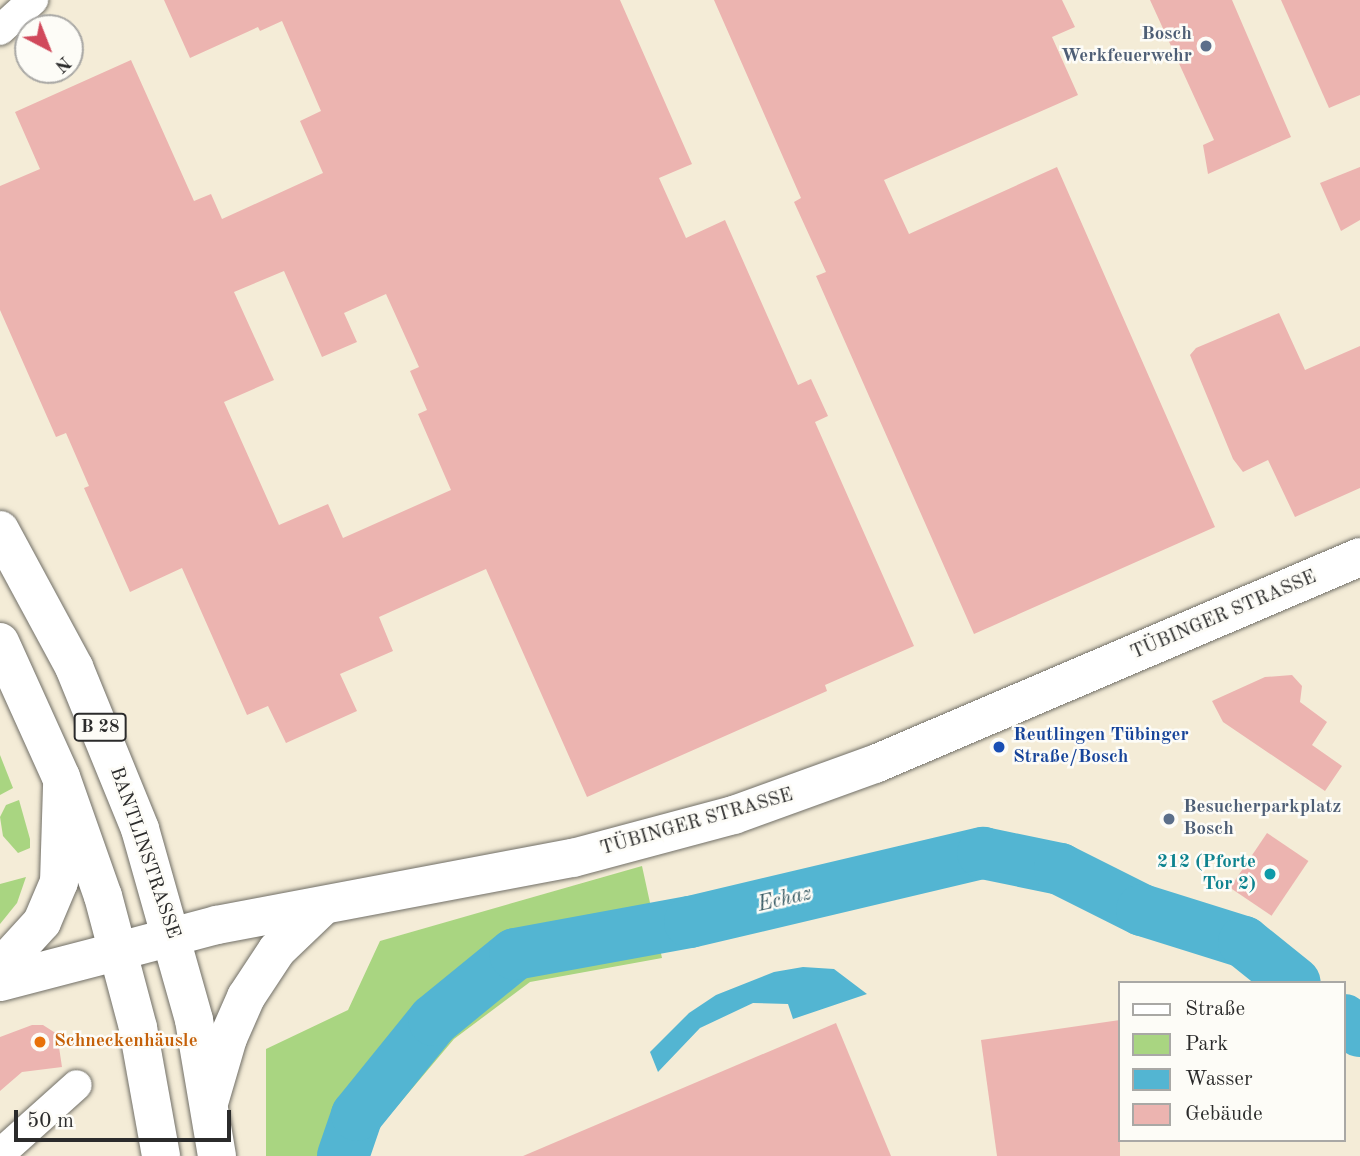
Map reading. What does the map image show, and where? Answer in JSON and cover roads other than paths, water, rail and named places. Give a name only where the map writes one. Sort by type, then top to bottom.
[{"type":"main road","name":"BANTLINSTRASSE","points":[[0,530],[46,610],[101,728],[174,936],[209,1103],[217,1156]]},
{"type":"main road","name":"TÜBINGER STRASSE","points":[[0,982],[174,936],[573,859],[778,801],[887,759],[1360,557]]},
{"type":"main road","name":"B 28","points":[[0,642],[61,777],[119,951],[147,1070],[161,1156]]},
{"type":"main road","points":[[0,968],[42,922],[59,882],[61,777]]},
{"type":"main road","points":[[209,1103],[228,1038],[246,997],[277,950],[323,906]]},
{"type":"street","points":[[0,30],[33,0]]},
{"type":"street","points":[[0,1154],[78,1086]]},
{"type":"water","points":[[803,967],[834,969],[867,994],[793,1019],[788,1004],[753,1003],[700,1028],[658,1072],[650,1052],[689,1013],[716,995],[774,972]]},
{"type":"waterway","name":"Echaz","points":[[343,1156],[357,1115],[434,1020],[515,954],[690,922],[983,853],[1060,869],[1142,910],[1244,942],[1293,981]]},
{"type":"waterway","name":"Echaz","points":[[1346,1021],[1360,1031]]},
{"type":"place","name":"Bosch Werkfeuerwehr","points":[[1206,46]]},
{"type":"place","name":"Reutlingen Tübinger Straße/Bosch","points":[[999,747]]},
{"type":"place","name":"Besucherparkplatz Bosch","points":[[1169,819]]},
{"type":"place","name":"212 (Pforte Tor 2)","points":[[1270,874]]},
{"type":"place","name":"Schneckenhäusle","points":[[40,1042]]}]
